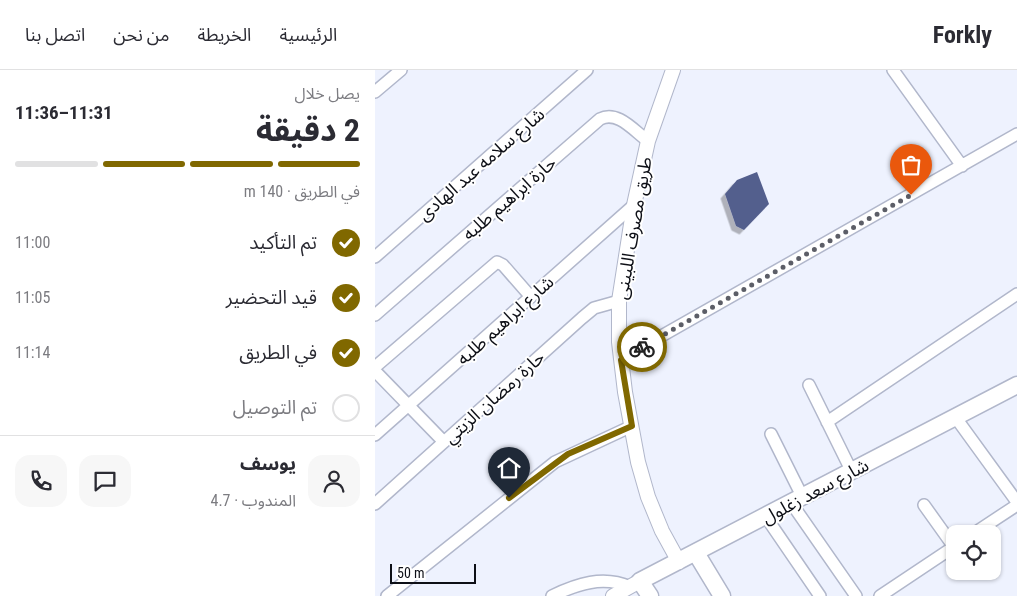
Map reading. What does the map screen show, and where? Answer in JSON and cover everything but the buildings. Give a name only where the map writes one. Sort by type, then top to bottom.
[{"type":"main road","name":"شارع سعد زغلول","points":[[635,584],[1017,385]]},
{"type":"main road","points":[[696,553],[722,596]]},
{"type":"main road","points":[[635,584],[650,596]]},
{"type":"street","points":[[375,92],[401,70]]},
{"type":"street","name":"شارع سلامه عبد الهادى","points":[[375,257],[587,70]]},
{"type":"street","name":"طريق مصرف اللبينى","points":[[673,70],[648,141],[634,205],[619,301],[621,360],[638,462],[648,497],[662,531],[679,562]]},
{"type":"street","points":[[893,70],[962,166]]},
{"type":"street","name":"حارة ابراهيم طلبه","points":[[375,315],[600,118],[607,116],[617,117],[648,141]]},
{"type":"street","points":[[621,360],[1017,134]]},
{"type":"street","name":"شارع ابراهيم طلبه","points":[[375,435],[634,205]]},
{"type":"street","points":[[375,367],[497,262],[503,265],[531,297]]},
{"type":"street","points":[[827,422],[1017,294]]},
{"type":"street","name":"حارة رمضان الزيتي","points":[[375,504],[588,313],[603,304],[619,301]]},
{"type":"street","points":[[375,371],[444,442]]},
{"type":"street","points":[[809,385],[852,472]]},
{"type":"street","points":[[956,418],[1017,503],[986,525]]},
{"type":"street","points":[[387,596],[555,462],[632,426]]},
{"type":"street","points":[[771,434],[797,501],[856,596]]},
{"type":"street","points":[[924,505],[946,534]]},
{"type":"street","points":[[766,517],[820,596]]},
{"type":"street","points":[[880,596],[946,552]]},
{"type":"street","points":[[552,596],[583,584],[603,580],[635,584]]},
{"type":"street","name":"شارع سعد زغلول","points":[[613,596],[635,584]]},
{"type":"way so far","points":[[642,347],[911,195]]},
{"type":"route","points":[[509,498],[568,454],[632,426],[621,360],[642,347]]}]
